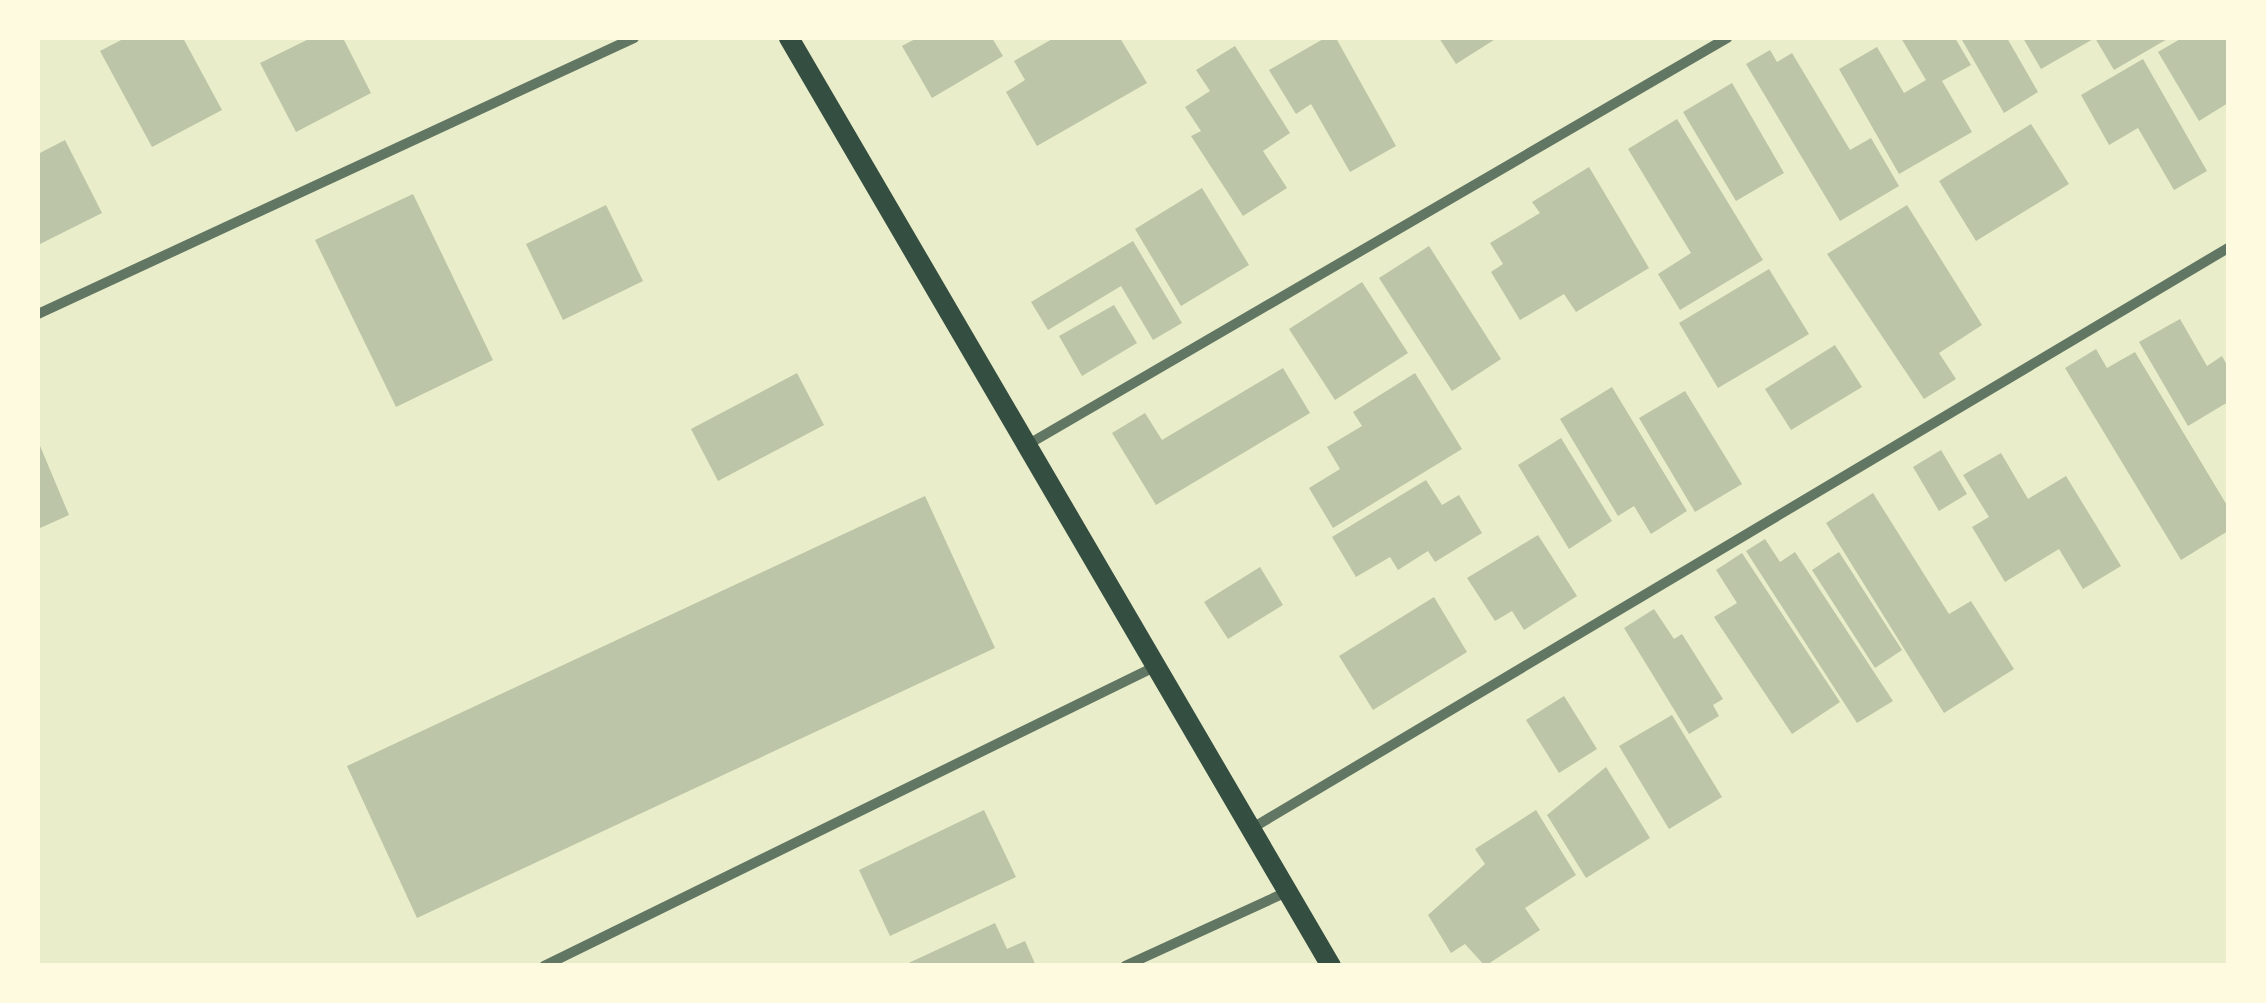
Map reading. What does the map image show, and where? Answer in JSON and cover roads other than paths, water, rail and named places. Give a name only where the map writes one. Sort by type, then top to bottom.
[{"type":"main road","points":[[795,40],[1331,966]]},
{"type":"street","points":[[38,314],[634,38]]},
{"type":"street","points":[[1026,445],[1727,38]]},
{"type":"street","points":[[1250,830],[2228,248]]},
{"type":"street","points":[[544,966],[1154,666]]},
{"type":"street","points":[[1125,966],[1287,892]]}]
